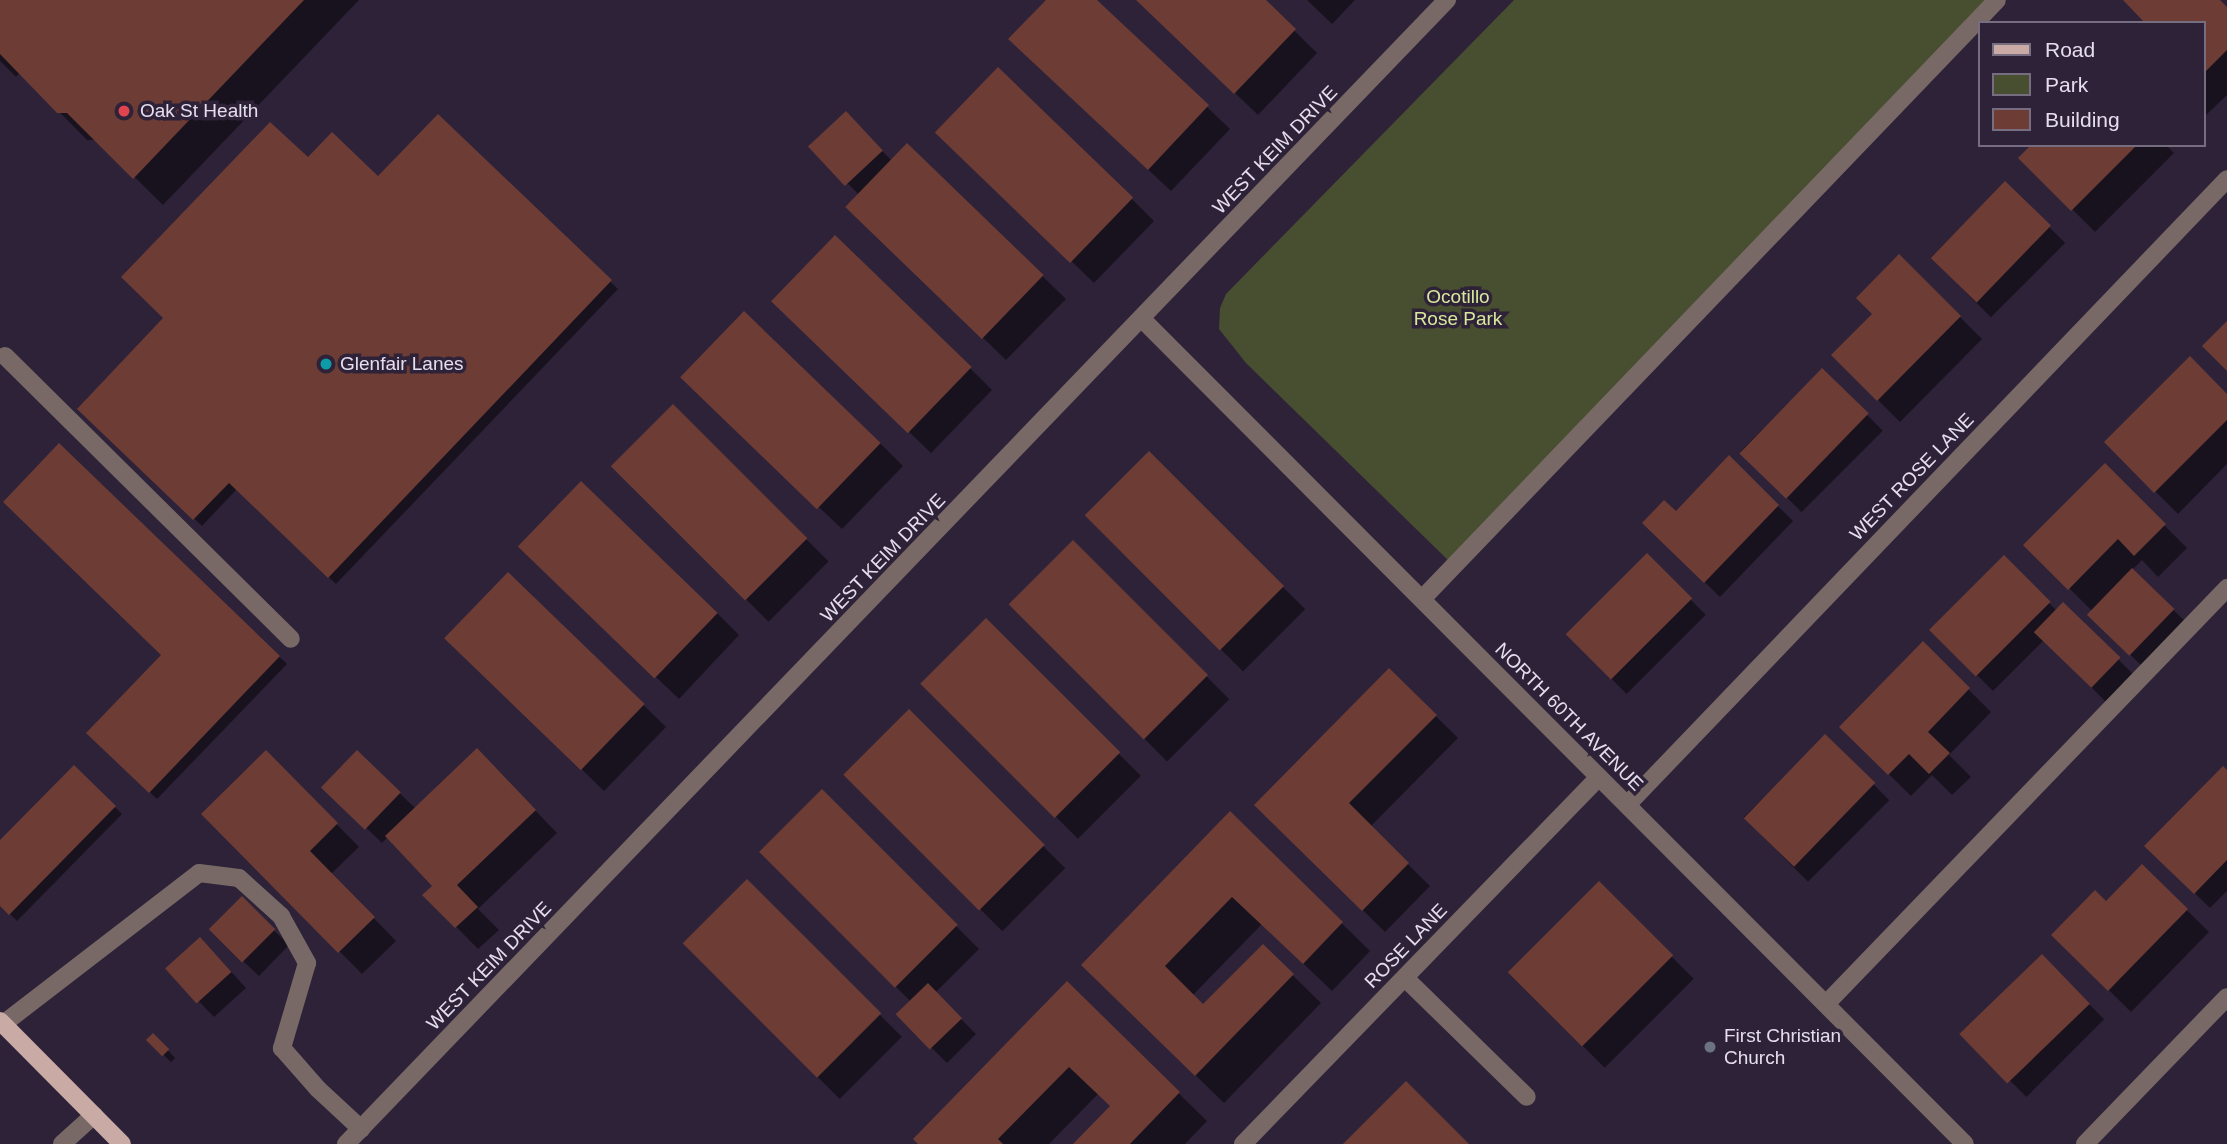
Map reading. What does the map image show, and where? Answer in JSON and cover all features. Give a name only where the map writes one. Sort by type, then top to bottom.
[{"type":"main road","points":[[1,1022],[122,1144]]},
{"type":"street","name":"WEST KEIM DRIVE","points":[[346,1144],[1447,0]]},
{"type":"street","points":[[1422,599],[1997,0]]},
{"type":"street","name":"WEST ROSE LANE","points":[[1627,805],[2227,178]]},
{"type":"street","name":"NORTH 60TH AVENUE","points":[[1142,319],[1965,1144]]},
{"type":"street","points":[[5,356],[291,639]]},
{"type":"street","points":[[1826,1004],[2227,588]]},
{"type":"street","name":"ROSE LANE","points":[[1243,1144],[1599,777]]},
{"type":"street","points":[[1,1022],[199,873],[239,878],[281,916],[307,963],[282,1048],[318,1089],[361,1129]]},
{"type":"street","points":[[1405,978],[1527,1097]]},
{"type":"street","points":[[2085,1144],[2227,997]]},
{"type":"street","points":[[62,1144],[93,1115]]},
{"type":"green space","name":"Ocotillo Rose Park","points":[[1514,0],[1997,0],[1454,566],[1246,363],[1219,329],[1220,308],[1226,294]]},
{"type":"building","points":[[0,0],[304,0],[133,179],[67,113],[57,113],[0,54]]},
{"type":"building","points":[[1046,0],[1097,0],[1209,105],[1148,170],[1008,39]]},
{"type":"building","points":[[1136,0],[1266,0],[1296,29],[1234,94]]},
{"type":"building","points":[[2123,0],[2220,0],[2227,7],[2227,50],[2206,71],[2206,21],[2143,21]]},
{"type":"building","points":[[998,67],[1133,198],[1070,263],[935,132]]},
{"type":"building","points":[[846,111],[883,150],[845,186],[808,146]]},
{"type":"building","name":"Glenfair Lanes","points":[[438,114],[612,280],[328,578],[229,483],[193,520],[77,409],[163,318],[121,277],[270,122],[308,157],[332,132],[378,176]]},
{"type":"building","points":[[907,143],[1044,275],[982,339],[845,207]]},
{"type":"building","points":[[2029,147],[2135,147],[2071,211],[2018,158]]},
{"type":"building","points":[[2005,181],[2051,225],[1977,302],[1931,258]]},
{"type":"building","points":[[835,235],[972,367],[908,433],[771,301]]},
{"type":"building","points":[[1899,254],[1961,316],[1877,401],[1831,355],[1872,314],[1856,298]]},
{"type":"building","points":[[744,311],[881,443],[817,509],[680,377]]},
{"type":"building","points":[[2227,321],[2227,371],[2202,346]]},
{"type":"building","points":[[2190,356],[2227,394],[2227,420],[2154,493],[2104,442]]},
{"type":"building","points":[[1822,368],[1869,413],[1786,499],[1739,454]]},
{"type":"building","points":[[673,404],[807,538],[745,601],[611,466]]},
{"type":"building","points":[[59,443],[280,656],[149,793],[86,733],[161,655],[3,502]]},
{"type":"building","points":[[1149,451],[1284,586],[1220,650],[1085,515]]},
{"type":"building","points":[[1729,455],[1779,505],[1704,583],[1642,523],[1664,500],[1676,511]]},
{"type":"building","points":[[2105,463],[2166,524],[2134,556],[2118,539],[2068,590],[2023,545]]},
{"type":"building","points":[[581,481],[718,613],[654,678],[518,546]]},
{"type":"building","points":[[1073,540],[1208,675],[1144,739],[1009,604]]},
{"type":"building","points":[[1647,553],[1692,598],[1611,680],[1566,634]]},
{"type":"building","points":[[2004,555],[2051,602],[1976,677],[1929,630]]},
{"type":"building","points":[[2132,568],[2174,609],[2129,656],[2087,615]]},
{"type":"building","points":[[508,572],[645,704],[581,770],[444,638]]},
{"type":"building","points":[[2063,602],[2121,658],[2091,688],[2034,632]]},
{"type":"building","points":[[986,618],[1120,752],[1055,818],[920,684]]},
{"type":"building","points":[[1923,641],[1970,688],[1928,732],[1950,753],[1929,774],[1909,754],[1888,775],[1839,727]]},
{"type":"building","points":[[1389,668],[1437,715],[1349,803],[1409,863],[1362,911],[1254,805]]},
{"type":"building","points":[[909,709],[1045,845],[979,911],[843,775]]},
{"type":"building","points":[[1825,734],[1875,783],[1794,867],[1744,818]]},
{"type":"building","points":[[477,748],[536,810],[457,885],[478,907],[455,928],[422,895],[432,886],[385,836]]},
{"type":"building","points":[[266,750],[338,823],[310,851],[375,917],[338,953],[201,814]]},
{"type":"building","points":[[357,750],[401,792],[365,830],[321,787]]},
{"type":"building","points":[[74,765],[116,806],[9,915],[0,906],[0,840]]},
{"type":"building","points":[[2223,766],[2227,770],[2227,860],[2194,894],[2144,846]]},
{"type":"building","points":[[822,789],[958,925],[895,988],[759,852]]},
{"type":"building","points":[[1230,811],[1343,922],[1303,964],[1232,897],[1165,966],[1203,1004],[1263,944],[1294,974],[1195,1076],[1081,965]]},
{"type":"building","points":[[2142,864],[2188,909],[2108,991],[2051,935],[2095,890],[2106,901]]},
{"type":"building","points":[[747,879],[881,1013],[817,1078],[683,943]]},
{"type":"building","points":[[1599,881],[1673,955],[1582,1046],[1508,972]]},
{"type":"building","points":[[242,896],[275,929],[242,962],[209,929]]},
{"type":"building","points":[[200,937],[231,972],[197,1003],[165,968]]},
{"type":"building","points":[[2042,954],[2090,1004],[2007,1084],[1959,1034]]},
{"type":"building","points":[[1067,981],[1180,1092],[1130,1144],[1073,1144],[1110,1106],[1069,1067],[998,1139],[1003,1144],[918,1144],[913,1139]]},
{"type":"building","points":[[928,983],[962,1018],[930,1050],[896,1014]]},
{"type":"building","points":[[153,1033],[169,1049],[162,1056],[146,1040]]},
{"type":"building","points":[[1406,1081],[1469,1144],[1343,1144]]},
{"type":"place","name":"Oak St Health","points":[[124,111]]},
{"type":"place","name":"Glenfair Lanes","points":[[326,364]]},
{"type":"place","name":"First Christian Church","points":[[1710,1047]]}]
